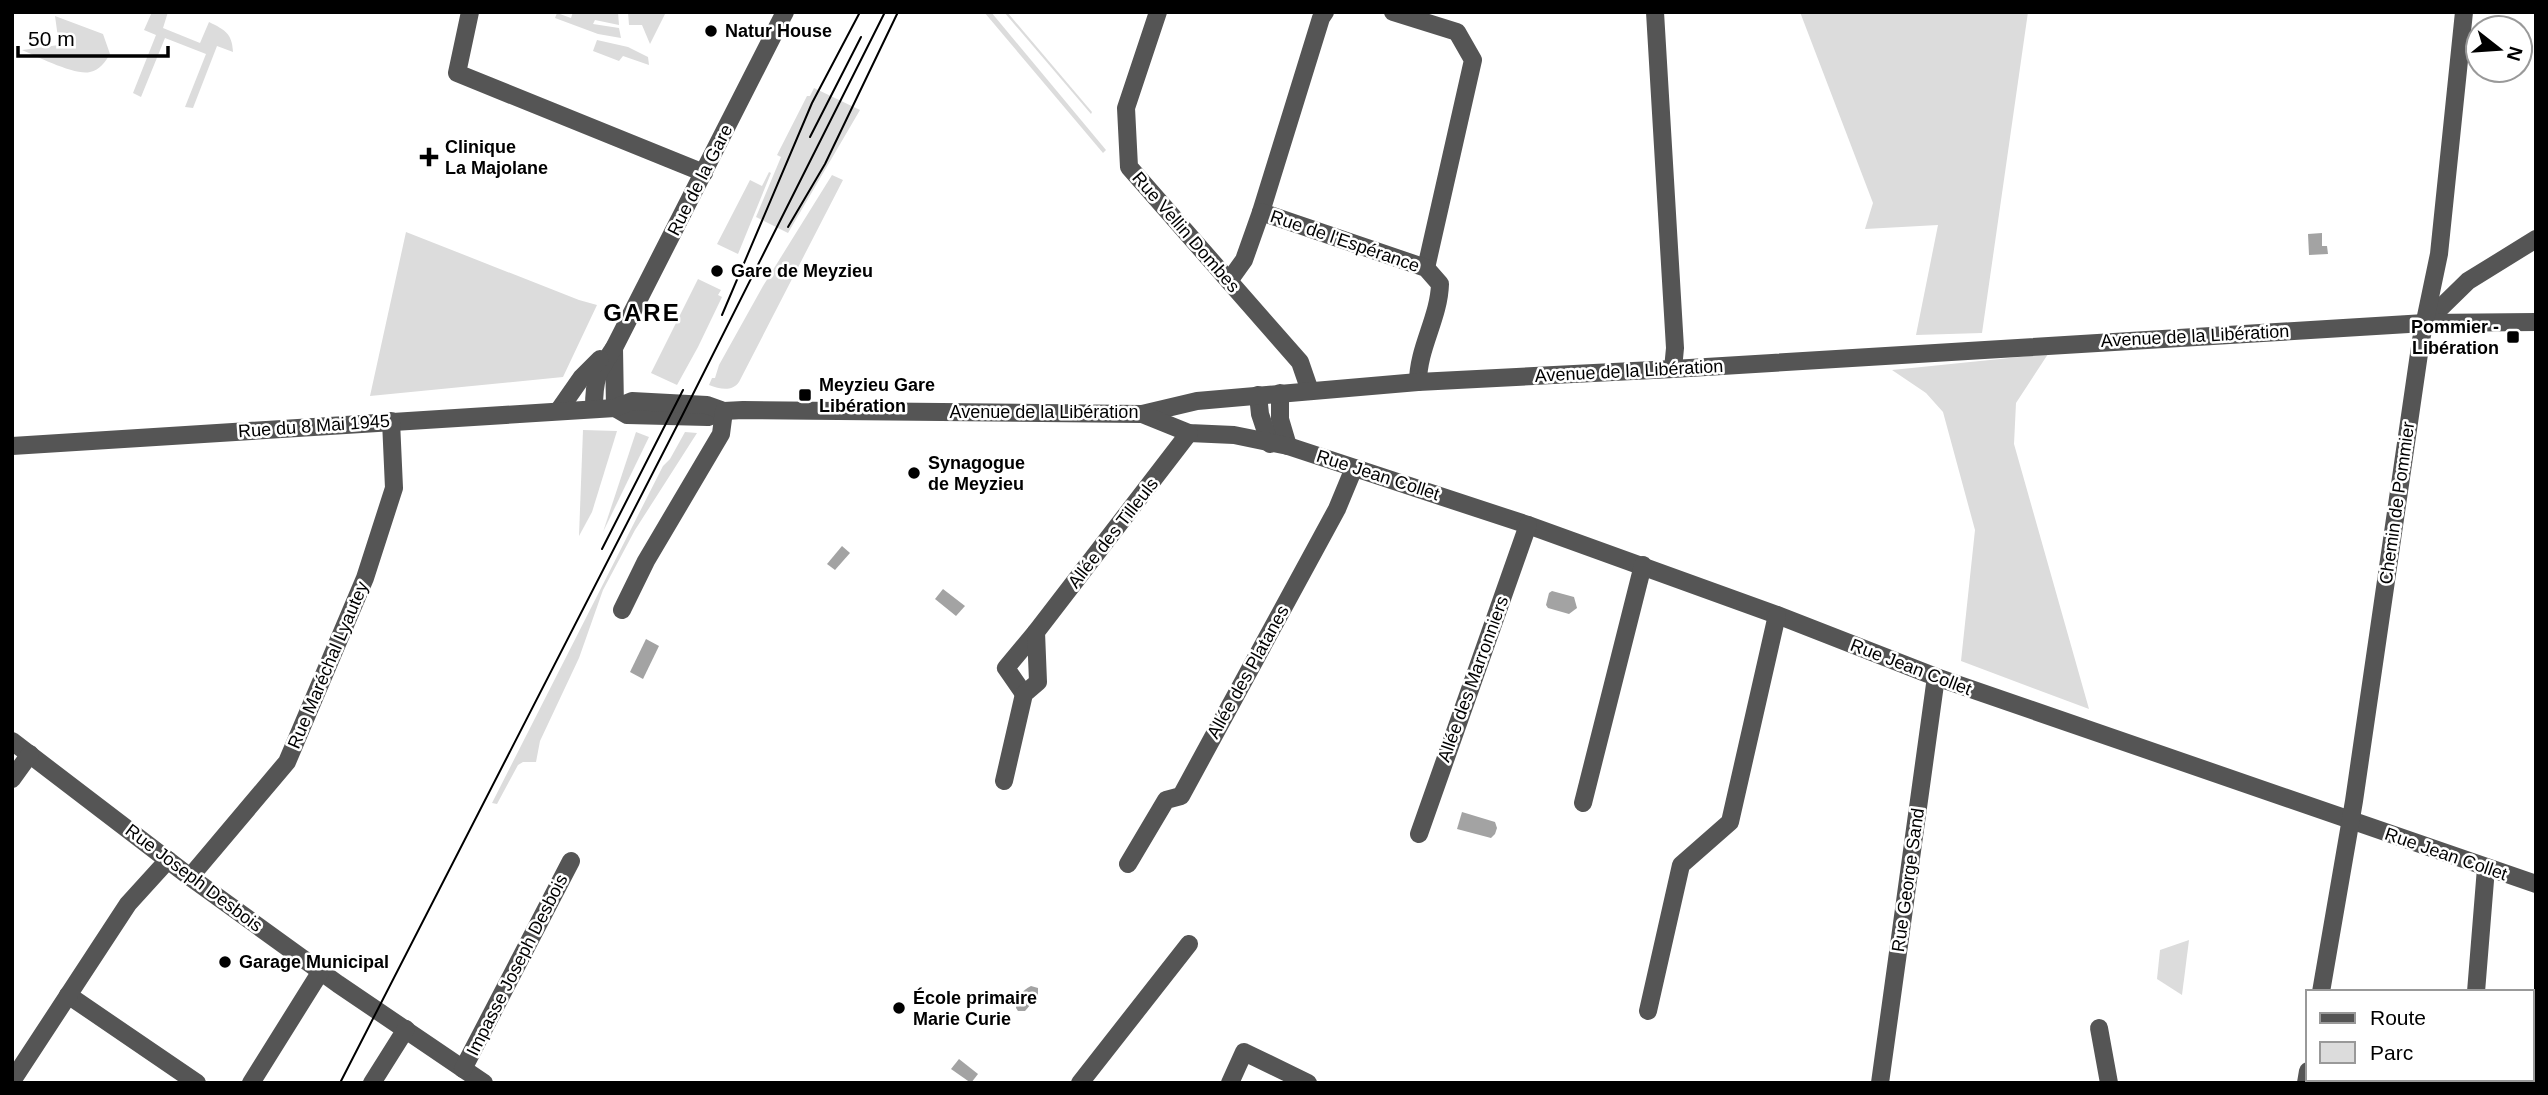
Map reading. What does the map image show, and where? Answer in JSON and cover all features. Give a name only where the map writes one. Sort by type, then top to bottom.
[{"type":"street","points":[[470,12],[457,74],[704,173]]},
{"type":"street","name":"Rue de la Gare","points":[[594,409],[594,383],[785,12]]},
{"type":"street","name":"Rue Vellin Dombes","points":[[1158,12],[1126,108],[1129,167],[1300,362],[1310,391]]},
{"type":"street","points":[[1261,212],[1325,12]]},
{"type":"street","points":[[1393,12],[1457,32],[1473,60],[1426,268]]},
{"type":"street","points":[[1655,12],[1675,348],[1674,369]]},
{"type":"street","name":"Chemin de Pommier","points":[[2321,990],[2351,822],[2418,354],[2439,254],[2464,12]]},
{"type":"street","name":"Rue de l'Espérance","points":[[1229,281],[1244,260],[1261,212],[1426,268],[1440,284],[1439,301],[1418,367],[1418,382]]},
{"type":"street","points":[[2425,323],[2468,281],[2536,239]]},
{"type":"street","name":"Avenue de la Libération","points":[[724,411],[1142,414],[1197,401],[1418,382],[2425,323],[2536,322]]},
{"type":"street","name":"Rue de la Gare","points":[[614,348],[615,408]]},
{"type":"street","name":"Rue de la Gare","points":[[559,410],[582,377],[614,348]]},
{"type":"street","points":[[1279,445],[1280,393]]},
{"type":"street","points":[[1258,395],[1259,414],[1279,445]]},
{"type":"street","name":"Rue du 8 Mai 1945","points":[[12,446],[615,408],[632,401],[707,405],[724,411]]},
{"type":"street","points":[[622,610],[646,561],[721,434],[724,411]]},
{"type":"street","name":"Rue Jean Collet","points":[[1142,414],[1189,433],[1234,435],[1279,445],[1528,524],[1777,615],[1936,677],[2486,869],[2536,884]]},
{"type":"street","name":"Rue Maréchal Lyautey","points":[[190,877],[287,762],[365,578],[394,488],[391,421]]},
{"type":"street","name":"Allée des Tilleuls","points":[[1024,694],[1006,668],[1189,433]]},
{"type":"street","name":"Allée des Platanes","points":[[1128,864],[1166,800],[1181,796],[1338,509],[1354,468]]},
{"type":"street","name":"Allée des Marronniers","points":[[1419,834],[1528,524]]},
{"type":"street","points":[[1583,803],[1643,565]]},
{"type":"street","points":[[1648,1012],[1681,866],[1730,822],[1777,615]]},
{"type":"street","points":[[1004,781],[1024,694],[1038,682],[1036,632]]},
{"type":"street","name":"Rue George Sand","points":[[1880,1083],[1936,677]]},
{"type":"street","name":"Rue Joseph Desbois","points":[[12,741],[190,877],[484,1083]]},
{"type":"street","points":[[12,779],[30,754]]},
{"type":"street","points":[[12,1081],[128,904],[168,860]]},
{"type":"street","name":"Impasse Joseph Desbois","points":[[463,1069],[571,861]]},
{"type":"street","points":[[2476,990],[2486,869]]},
{"type":"street","points":[[1080,1083],[1189,944]]},
{"type":"street","points":[[251,1083],[321,971]]},
{"type":"street","points":[[68,995],[197,1083]]},
{"type":"street","points":[[2099,1028],[2109,1083]]},
{"type":"street","points":[[372,1083],[406,1029]]},
{"type":"street","points":[[1230,1083],[1244,1052],[1308,1083]]},
{"type":"green space","points":[[152,12],[168,12],[163,28],[200,43],[209,22],[223,30],[231,40],[233,52],[217,46],[193,108],[185,107],[206,54],[165,38],[141,97],[133,93],[156,35],[144,30]]},
{"type":"green space","points":[[573,12],[618,12],[619,25],[595,20],[593,24],[619,28],[621,38],[598,34],[555,18],[557,13],[571,18]]},
{"type":"green space","points":[[628,12],[666,12],[650,44],[642,25],[629,25]]},
{"type":"green space","points":[[984,12],[991,12],[1106,150],[1103,153]]},
{"type":"green space","points":[[1004,12],[1007,12],[1091,114]]},
{"type":"green space","points":[[1800,12],[2028,12],[1982,333],[1916,335],[1938,225],[1865,229],[1873,203]]},
{"type":"green space","points":[[55,16],[103,34],[110,54],[99,68],[90,72],[75,71],[22,50],[59,45]]},
{"type":"green space","points":[[597,40],[628,47],[648,57],[649,65],[623,56],[619,61],[593,51]]},
{"type":"green space","points":[[814,88],[860,110],[788,233],[756,217],[781,157],[777,155],[807,96],[810,96]]},
{"type":"green space","points":[[769,172],[771,173],[738,254],[717,244],[750,180],[762,186]]},
{"type":"green space","points":[[832,175],[843,180],[739,382],[729,388],[709,385],[763,286]]},
{"type":"green space","points":[[406,232],[597,305],[563,377],[370,396]]},
{"type":"green space","points":[[698,279],[721,290],[718,295],[722,297],[677,385],[651,373]]},
{"type":"green space","points":[[2048,354],[2016,403],[2014,444],[2089,709],[1961,661],[1975,530],[1943,412],[1926,393],[1892,370]]},
{"type":"green space","points":[[583,430],[617,431],[592,512],[579,536]]},
{"type":"green space","points":[[636,432],[649,437],[603,532]]},
{"type":"green space","points":[[685,432],[697,433],[635,530],[603,590],[579,658],[540,741],[536,762],[523,762],[518,765],[497,804],[492,803],[663,466]]},
{"type":"green space","points":[[2189,940],[2182,995],[2157,979],[2160,950]]},
{"type":"shaded area","points":[[2322,233],[2322,246],[2327,246],[2328,254],[2309,255],[2308,234]]},
{"type":"shaded area","points":[[842,546],[850,553],[835,570],[827,564]]},
{"type":"shaded area","points":[[943,589],[965,606],[956,616],[935,599]]},
{"type":"shaded area","points":[[1552,591],[1574,597],[1577,608],[1569,614],[1548,608],[1546,605]]},
{"type":"shaded area","points":[[646,639],[659,646],[643,679],[630,672]]},
{"type":"shaded area","points":[[1462,812],[1495,822],[1495,834],[1491,838],[1457,829]]},
{"type":"shaded area","points":[[1031,986],[1038,988],[1038,996],[1025,1011],[1018,1011],[1016,1008],[1019,998]]},
{"type":"shaded area","points":[[959,1059],[978,1074],[971,1083],[951,1069]]},
{"type":"tram line","points":[[722,315],[812,103],[860,12]]},
{"type":"tram line","points":[[340,1083],[682,416],[885,12]]},
{"type":"tram line","points":[[788,227],[825,164],[898,12]]},
{"type":"tram line","points":[[810,137],[861,37]]},
{"type":"tram line","points":[[602,549],[683,390]]},
{"type":"place","name":"Natur House","points":[[711,31]]},
{"type":"place","name":"Clinique La Majolane","points":[[429,157]]},
{"type":"place","name":"Gare de Meyzieu","points":[[717,271]]},
{"type":"place","name":"Pommier - Libération","points":[[2513,337]]},
{"type":"place","name":"Meyzieu Gare Libération","points":[[805,395]]},
{"type":"place","name":"Synagogue de Meyzieu","points":[[914,473]]},
{"type":"place","name":"Garage Municipal","points":[[225,962]]},
{"type":"place","name":"École primaire Marie Curie","points":[[899,1008]]},
{"type":"district","name":"GARE","points":[[642,313]]}]
